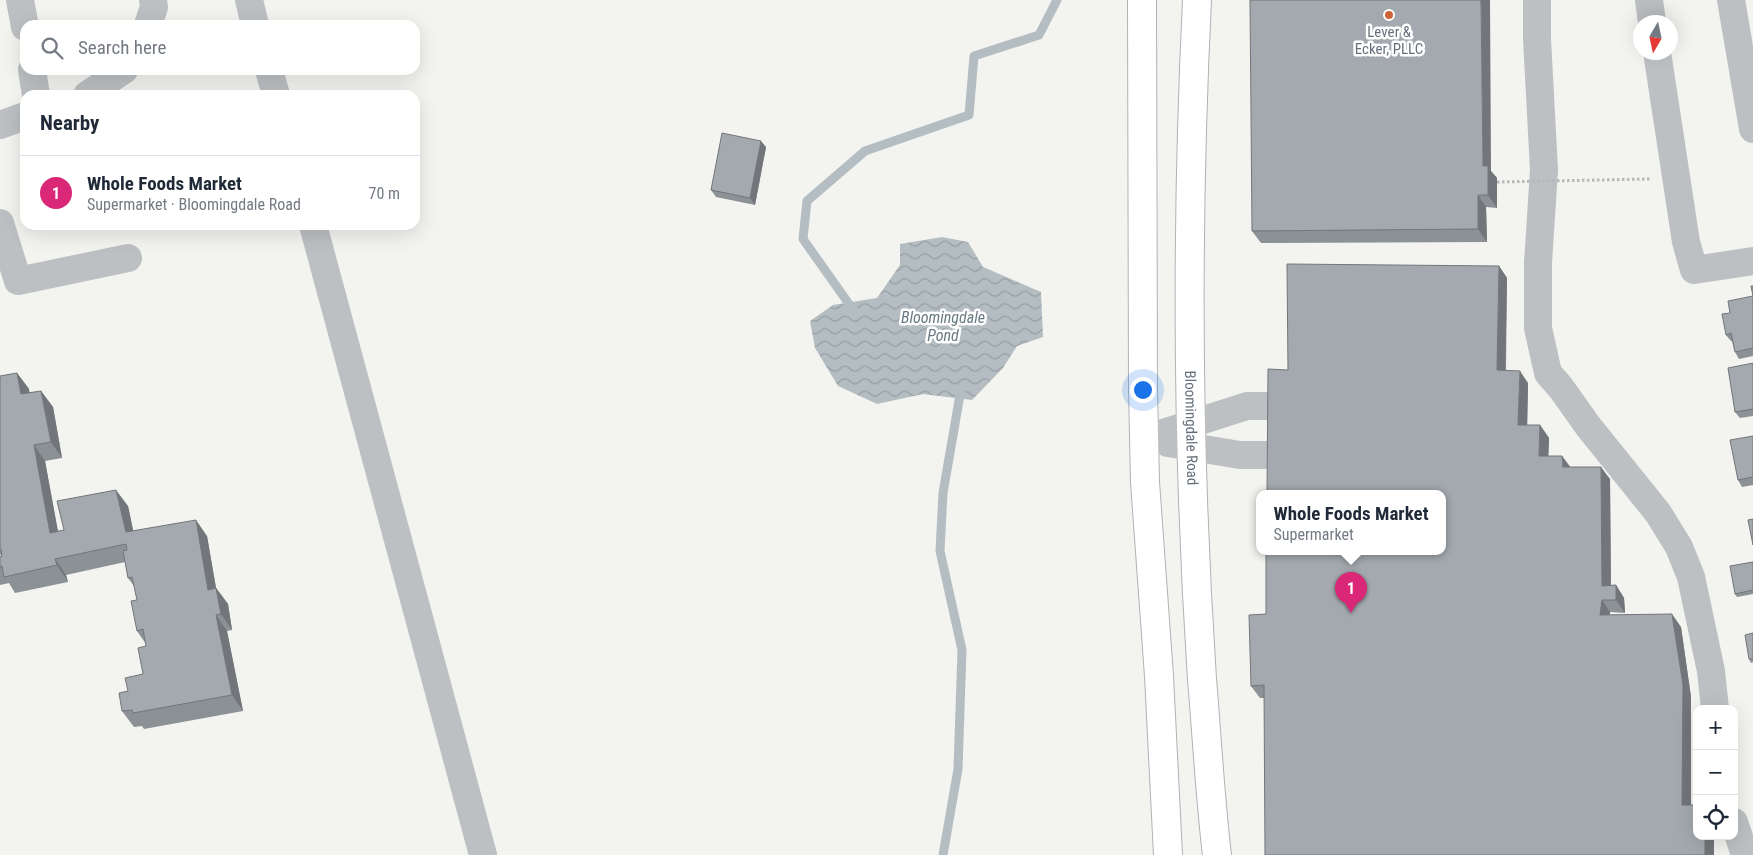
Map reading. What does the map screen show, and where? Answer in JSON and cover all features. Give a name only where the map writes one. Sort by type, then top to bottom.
[{"type":"main road","points":[[1142,0],[1145,482],[1159,676],[1168,855]]},
{"type":"main road","name":"Bloomingdale Road","points":[[1197,0],[1191,219],[1191,435],[1195,566],[1217,855]]},
{"type":"street","points":[[20,0],[24,20]]},
{"type":"street","points":[[150,20],[154,7],[153,0]]},
{"type":"street","points":[[249,0],[255,20]]},
{"type":"street","points":[[1537,0],[1537,39],[1544,170],[1538,263],[1538,328],[1548,373],[1658,513],[1679,547],[1691,578],[1711,671],[1715,705]]},
{"type":"street","points":[[1649,0],[1651,15]]},
{"type":"street","points":[[1731,0],[1753,129]]},
{"type":"street","points":[[1658,60],[1686,242],[1694,270],[1753,261]]},
{"type":"street","points":[[33,75],[35,90]]},
{"type":"street","points":[[94,90],[117,75]]},
{"type":"street","points":[[270,75],[274,90]]},
{"type":"street","points":[[0,125],[20,118]]},
{"type":"street","points":[[0,223],[18,282],[128,258]]},
{"type":"street","points":[[314,230],[483,855]]},
{"type":"street","points":[[1144,439],[1191,435],[1247,406],[1276,406]]},
{"type":"street","points":[[1191,435],[1240,455],[1275,455]]},
{"type":"street","points":[[1738,834],[1745,855]]},
{"type":"path","points":[[1497,182],[1650,179]]},
{"type":"water","name":"Bloomingdale Pond","points":[[942,237],[968,242],[983,267],[1041,292],[1043,337],[1017,346],[1003,368],[972,400],[923,394],[877,404],[838,386],[815,348],[810,321],[833,305],[877,298],[900,265],[900,244]]},
{"type":"building","points":[[1250,0],[1481,0],[1483,166],[1488,166],[1488,195],[1478,195],[1478,229],[1252,231]]},
{"type":"building","points":[[722,133],[761,141],[750,198],[711,190]]},
{"type":"building","points":[[1287,264],[1499,266],[1497,370],[1520,371],[1518,425],[1540,425],[1539,456],[1562,456],[1563,467],[1601,467],[1602,586],[1616,585],[1616,600],[1602,600],[1600,615],[1672,614],[1683,685],[1682,805],[1693,805],[1693,840],[1705,840],[1705,855],[1265,855],[1264,685],[1251,686],[1249,615],[1266,614],[1266,555],[1446,555],[1446,490],[1267,490],[1268,369],[1288,370]]},
{"type":"building","points":[[1753,296],[1753,348],[1735,352],[1731,333],[1726,335],[1722,314],[1730,313],[1728,301]]},
{"type":"building","points":[[1753,363],[1753,409],[1735,412],[1728,368]]},
{"type":"building","points":[[17,373],[21,394],[41,391],[51,442],[34,445],[50,533],[64,530],[57,501],[116,490],[126,532],[196,520],[208,590],[216,588],[221,614],[216,615],[232,695],[133,713],[132,710],[122,711],[119,693],[128,691],[125,678],[143,674],[138,648],[146,646],[143,629],[137,631],[131,601],[137,600],[132,577],[128,578],[123,551],[127,550],[126,544],[55,559],[57,565],[4,577],[2,566],[0,567],[0,557],[2,556],[0,549],[0,376]]},
{"type":"building","points":[[1753,436],[1753,477],[1738,480],[1730,440]]},
{"type":"building","points":[[1753,519],[1753,545],[1748,520]]},
{"type":"building","points":[[1753,562],[1753,590],[1735,594],[1730,566]]},
{"type":"building","points":[[1753,633],[1753,659],[1749,659],[1745,635]]},
{"type":"waterway","points":[[854,311],[803,239],[807,201],[865,151],[969,115],[974,56],[1039,35],[1057,0]]},
{"type":"waterway","points":[[943,855],[958,769],[962,650],[940,551],[943,493],[961,389]]},
{"type":"place","name":"Lever & Ecker, PLLC","points":[[1389,15]]},
{"type":"place","name":"Whole Foods Market","points":[[1351,613]]}]
